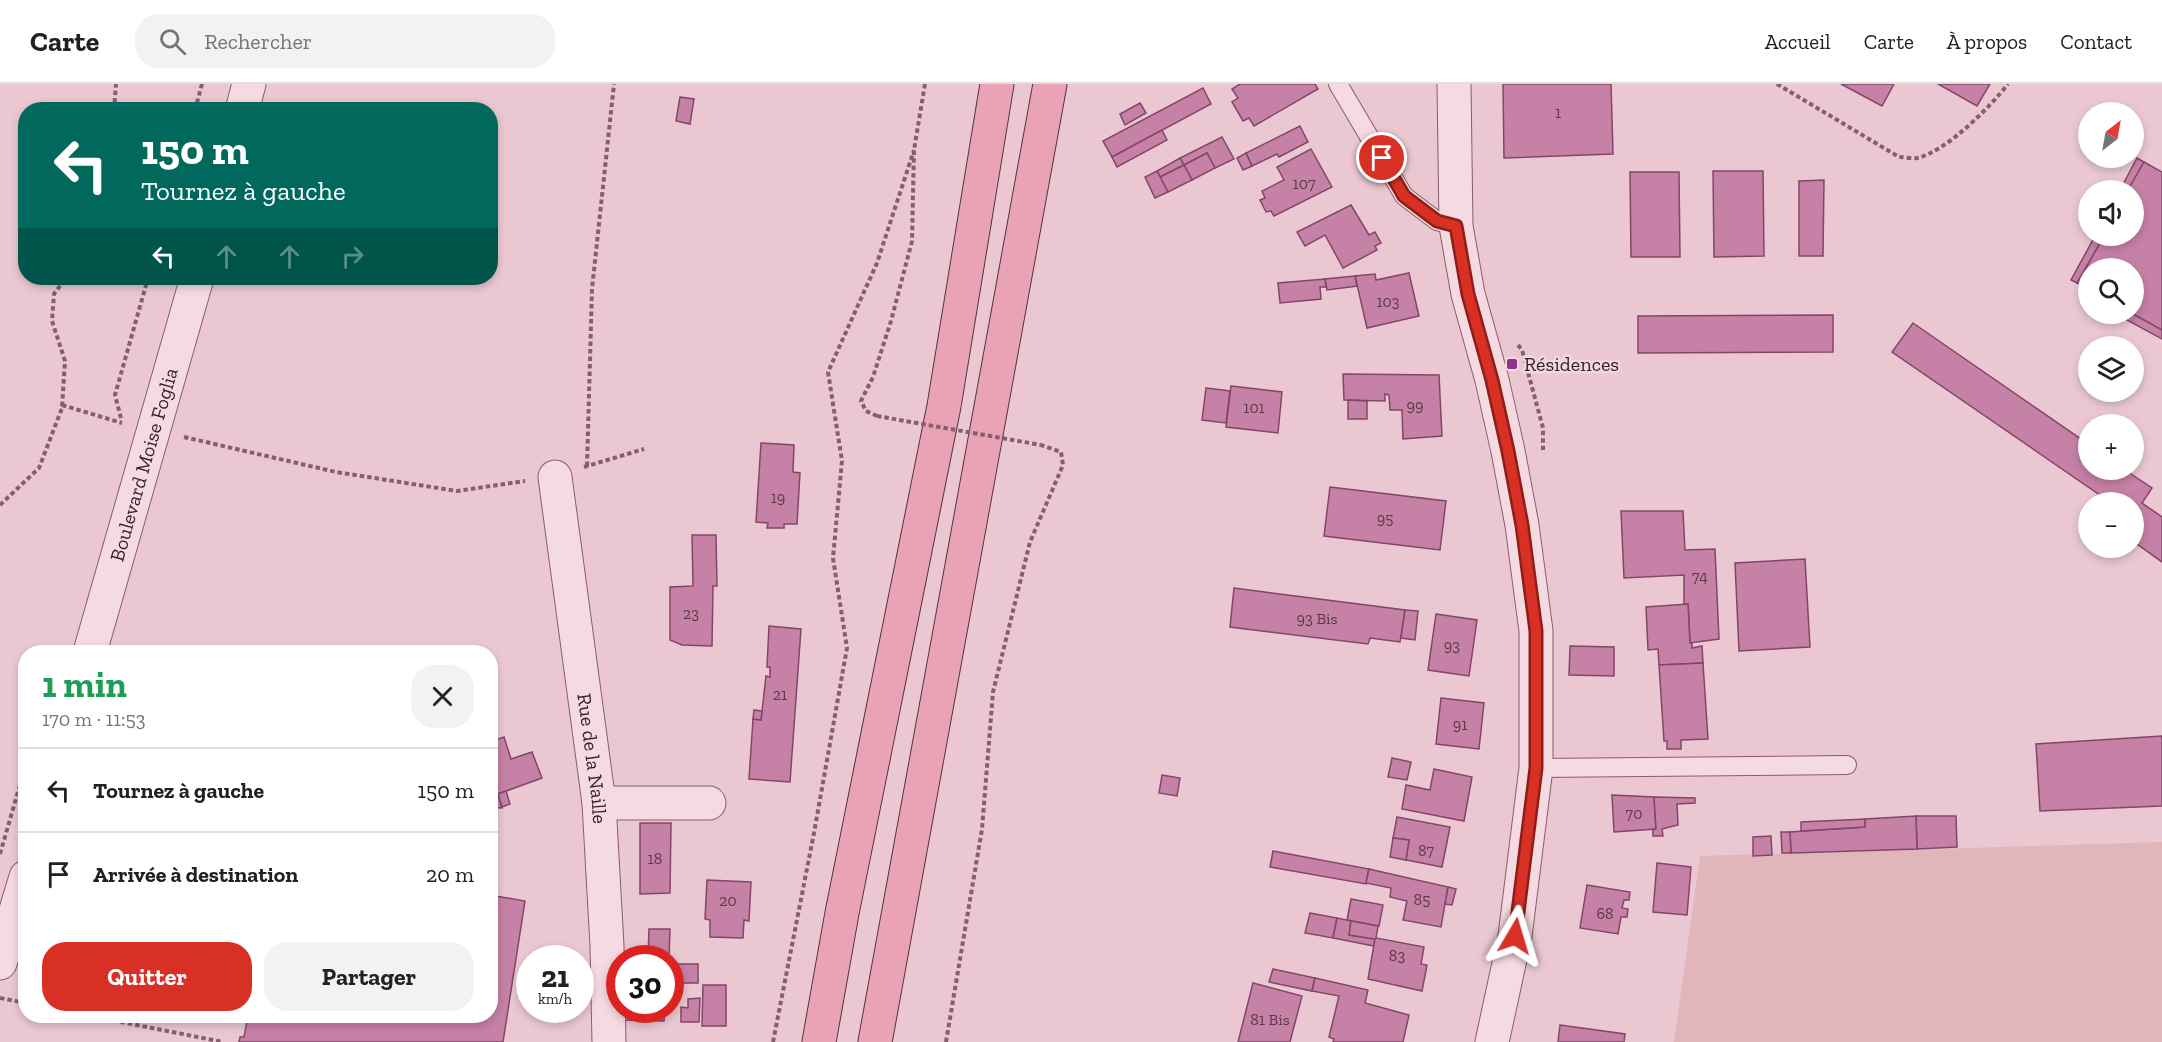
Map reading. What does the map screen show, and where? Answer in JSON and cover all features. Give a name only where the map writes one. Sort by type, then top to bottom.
[{"type":"main road","points":[[819,1042],[842,913],[944,406],[997,84]]},
{"type":"main road","points":[[875,1042],[1050,84]]},
{"type":"street","points":[[1454,84],[1456,226],[1468,294],[1494,390],[1522,525],[1536,631],[1536,768],[1515,936],[1492,1042]]},
{"type":"street","name":"Boulevard Moise Foglia","points":[[92,645],[138,428],[194,285]]},
{"type":"street","name":"Rue de la Naille","points":[[555,477],[599,803],[607,946],[609,1042]]},
{"type":"street","points":[[599,803],[709,803]]},
{"type":"street","points":[[0,963],[18,903]]},
{"type":"lane","points":[[1338,84],[1404,196],[1437,221],[1456,226]]},
{"type":"lane","points":[[1536,768],[1847,765]]},
{"type":"path","points":[[115,102],[116,84]]},
{"type":"path","points":[[197,102],[202,84]]},
{"type":"path","points":[[587,467],[592,289],[614,84]]},
{"type":"path","points":[[925,84],[914,150],[912,242],[888,332],[873,377],[861,400],[866,411],[877,416],[1041,445],[1061,452],[1063,465],[1030,542],[993,692],[982,829],[946,1042]]},
{"type":"path","points":[[1777,84],[1899,157],[1917,158],[1936,150],[1981,116],[2008,84]]},
{"type":"path","points":[[773,1042],[847,648],[833,558],[842,461],[828,372],[877,263],[914,150]]},
{"type":"path","points":[[0,506],[39,468],[62,405],[65,361],[52,321],[54,294],[61,285]]},
{"type":"path","points":[[138,428],[115,395],[146,285]]},
{"type":"path","points":[[62,405],[138,428],[336,472],[457,491],[555,477],[644,449]]},
{"type":"path","points":[[0,854],[18,792]]},
{"type":"path","points":[[0,998],[18,1001]]},
{"type":"path","points":[[127,1023],[223,1042]]},
{"type":"shaded area","points":[[2162,842],[2162,1042],[1674,1042],[1700,856]]},
{"type":"building","points":[[1240,84],[1315,84],[1318,89],[1254,126],[1249,118],[1243,121],[1232,102],[1238,98],[1232,89]]},
{"type":"building","points":[[1503,84],[1611,84],[1613,154],[1504,158]]},
{"type":"building","points":[[1841,84],[1894,84],[1882,106]]},
{"type":"building","points":[[1938,84],[1990,84],[1977,106]]},
{"type":"building","points":[[1203,88],[1211,104],[1112,157],[1103,141]]},
{"type":"building","points":[[680,97],[694,99],[690,124],[676,121]]},
{"type":"building","points":[[1140,103],[1146,113],[1125,125],[1120,114]]},
{"type":"building","points":[[1300,126],[1308,142],[1279,157],[1277,154],[1252,166],[1246,153]]},
{"type":"building","points":[[1162,130],[1167,140],[1117,167],[1112,157]]},
{"type":"building","points":[[1222,137],[1234,159],[1215,168],[1207,153],[1184,165],[1180,158]]},
{"type":"building","points":[[1311,149],[1332,187],[1274,216],[1271,211],[1266,212],[1260,200],[1265,198],[1262,191],[1284,180],[1277,167]]},
{"type":"building","points":[[1207,153],[1215,168],[1192,180],[1184,165]]},
{"type":"building","points":[[1246,153],[1252,166],[1243,170],[1237,158]]},
{"type":"building","points":[[1180,158],[1184,165],[1160,177],[1157,171]]},
{"type":"building","points":[[2144,162],[2162,172],[2162,330],[2144,320],[2144,258],[2091,258],[2098,246],[2144,246],[2144,180],[2134,180],[2141,168],[2144,168]]},
{"type":"building","points":[[1184,165],[1192,180],[1168,192],[1160,177]]},
{"type":"building","points":[[2132,168],[2141,168],[2134,180],[2125,180]]},
{"type":"building","points":[[1157,171],[1168,192],[1155,198],[1145,177]]},
{"type":"building","points":[[1713,171],[1763,171],[1764,256],[1714,257]]},
{"type":"building","points":[[1630,172],[1679,172],[1680,257],[1631,257]]},
{"type":"building","points":[[1824,180],[1823,256],[1799,256],[1799,181]]},
{"type":"building","points":[[1351,205],[1369,235],[1375,232],[1381,243],[1375,246],[1377,250],[1343,268],[1325,235],[1305,246],[1297,232]]},
{"type":"building","points":[[2090,246],[2098,246],[2091,258],[2083,258]]},
{"type":"building","points":[[2078,267],[2078,281],[2077,283],[2071,280]]},
{"type":"building","points":[[1409,273],[1419,316],[1367,328],[1355,276],[1375,274],[1376,280]]},
{"type":"building","points":[[1355,276],[1357,286],[1327,290],[1325,279]]},
{"type":"building","points":[[1325,279],[1326,287],[1320,287],[1321,299],[1280,303],[1278,283]]},
{"type":"building","points":[[1833,315],[1833,352],[1638,353],[1638,316]]},
{"type":"building","points":[[2144,320],[2162,330],[2162,339],[2134,324],[2144,324]]},
{"type":"building","points":[[1913,323],[2078,437],[2078,480],[1892,352]]},
{"type":"building","points":[[1343,374],[1439,375],[1442,436],[1403,439],[1402,410],[1390,410],[1389,395],[1385,394],[1385,401],[1344,400]]},
{"type":"building","points":[[1231,386],[1282,392],[1278,433],[1226,427]]},
{"type":"building","points":[[1206,388],[1230,391],[1226,423],[1202,420]]},
{"type":"building","points":[[1348,400],[1367,401],[1367,419],[1348,419]]},
{"type":"building","points":[[761,443],[794,445],[793,472],[800,473],[797,524],[784,524],[784,528],[767,528],[768,523],[756,522]]},
{"type":"building","points":[[2078,480],[2140,480],[2152,488],[2144,500],[2144,492],[2095,492]]},
{"type":"building","points":[[1330,487],[1446,501],[1440,550],[1324,536]]},
{"type":"building","points":[[2144,504],[2162,517],[2162,562],[2144,549]]},
{"type":"building","points":[[1621,511],[1683,511],[1685,550],[1715,549],[1719,639],[1690,643],[1688,604],[1684,604],[1684,575],[1624,578]]},
{"type":"building","points":[[692,535],[716,535],[717,586],[713,586],[712,646],[682,645],[670,640],[670,587],[693,586]]},
{"type":"building","points":[[1805,559],[1810,647],[1739,651],[1735,563]]},
{"type":"building","points":[[1234,588],[1405,610],[1400,642],[1370,638],[1368,644],[1230,627]]},
{"type":"building","points":[[1688,604],[1690,643],[1692,643],[1692,648],[1702,646],[1703,663],[1659,665],[1658,649],[1648,650],[1646,607]]},
{"type":"building","points":[[1405,610],[1418,611],[1415,640],[1401,638]]},
{"type":"building","points":[[1436,614],[1477,620],[1469,676],[1428,670]]},
{"type":"building","points":[[769,626],[801,629],[790,782],[749,779],[753,719],[761,720],[766,676],[770,677],[770,667],[767,667]]},
{"type":"building","points":[[1570,646],[1614,647],[1614,676],[1569,675]]},
{"type":"building","points":[[1703,663],[1708,739],[1681,740],[1681,749],[1667,749],[1667,741],[1664,741],[1659,665]]},
{"type":"building","points":[[1441,698],[1484,703],[1479,749],[1436,744]]},
{"type":"building","points":[[754,710],[762,711],[761,720],[753,719]]},
{"type":"building","points":[[2162,736],[2162,806],[2040,811],[2036,744]]},
{"type":"building","points":[[504,737],[511,759],[532,752],[542,778],[498,794],[498,739]]},
{"type":"building","points":[[1392,758],[1411,762],[1407,780],[1388,777]]},
{"type":"building","points":[[1434,769],[1472,777],[1464,821],[1402,809],[1406,785],[1430,790]]},
{"type":"building","points":[[1162,775],[1180,778],[1177,796],[1159,793]]},
{"type":"building","points":[[506,791],[510,804],[502,807],[498,794]]},
{"type":"building","points":[[498,794],[502,808],[498,808]]},
{"type":"building","points":[[1612,795],[1654,797],[1656,829],[1614,832]]},
{"type":"building","points":[[1654,797],[1695,798],[1695,803],[1677,804],[1678,825],[1662,829],[1663,836],[1653,836],[1653,830],[1656,829]]},
{"type":"building","points":[[1916,816],[1956,816],[1957,847],[1917,849]]},
{"type":"building","points":[[1916,816],[1917,849],[1791,853],[1790,832],[1865,827],[1865,819]]},
{"type":"building","points":[[1397,817],[1450,827],[1442,867],[1406,860],[1409,840],[1393,838]]},
{"type":"building","points":[[1865,819],[1865,827],[1801,831],[1801,822]]},
{"type":"building","points":[[640,823],[671,823],[670,893],[640,894]]},
{"type":"building","points":[[1781,832],[1790,832],[1791,853],[1782,853]]},
{"type":"building","points":[[1771,836],[1772,855],[1753,856],[1753,837]]},
{"type":"building","points":[[1393,838],[1409,840],[1406,860],[1390,857]]},
{"type":"building","points":[[1273,851],[1369,869],[1366,884],[1270,867]]},
{"type":"building","points":[[1657,863],[1691,867],[1687,915],[1653,912]]},
{"type":"building","points":[[1369,869],[1448,887],[1441,927],[1403,920],[1407,901],[1390,897],[1391,888],[1366,883]]},
{"type":"building","points":[[707,880],[751,882],[749,921],[744,920],[743,938],[710,937],[710,920],[705,919]]},
{"type":"building","points":[[1587,885],[1630,892],[1629,900],[1624,900],[1622,908],[1628,909],[1627,917],[1621,917],[1618,934],[1580,928]]},
{"type":"building","points":[[1448,887],[1456,889],[1452,905],[1445,904]]},
{"type":"building","points":[[498,896],[525,901],[518,945],[516,945],[516,959],[503,1042],[239,1042],[240,1037],[244,1037],[247,1023],[498,1023]]},
{"type":"building","points":[[1351,899],[1383,905],[1379,926],[1347,920]]},
{"type":"building","points":[[1310,913],[1337,918],[1333,938],[1305,933]]},
{"type":"building","points":[[1337,918],[1351,921],[1349,935],[1375,939],[1374,946],[1333,938]]},
{"type":"building","points":[[1351,921],[1378,926],[1376,938],[1424,947],[1421,964],[1427,965],[1422,991],[1368,979],[1375,939],[1349,935]]},
{"type":"building","points":[[649,929],[670,929],[669,945],[648,945]]},
{"type":"building","points":[[684,964],[698,964],[698,983],[684,983]]},
{"type":"building","points":[[1273,969],[1315,978],[1312,991],[1269,982]]},
{"type":"building","points":[[1315,978],[1368,990],[1365,1003],[1409,1015],[1403,1042],[1333,1042],[1334,1039],[1329,1037],[1339,996],[1312,991]]},
{"type":"building","points":[[1253,983],[1302,996],[1290,1042],[1238,1042]]},
{"type":"building","points":[[703,985],[726,985],[726,1026],[702,1026]]},
{"type":"building","points":[[700,998],[699,1022],[684,1022],[684,1007],[688,1008],[688,999]]},
{"type":"building","points":[[1560,1025],[1625,1034],[1624,1042],[1558,1042]]},
{"type":"place","name":"Résidences","points":[[1512,364]]},
{"type":"route","points":[[1382,158],[1404,196],[1437,221],[1456,226],[1468,294],[1492,380],[1522,525],[1536,631],[1536,768],[1515,936]]}]
